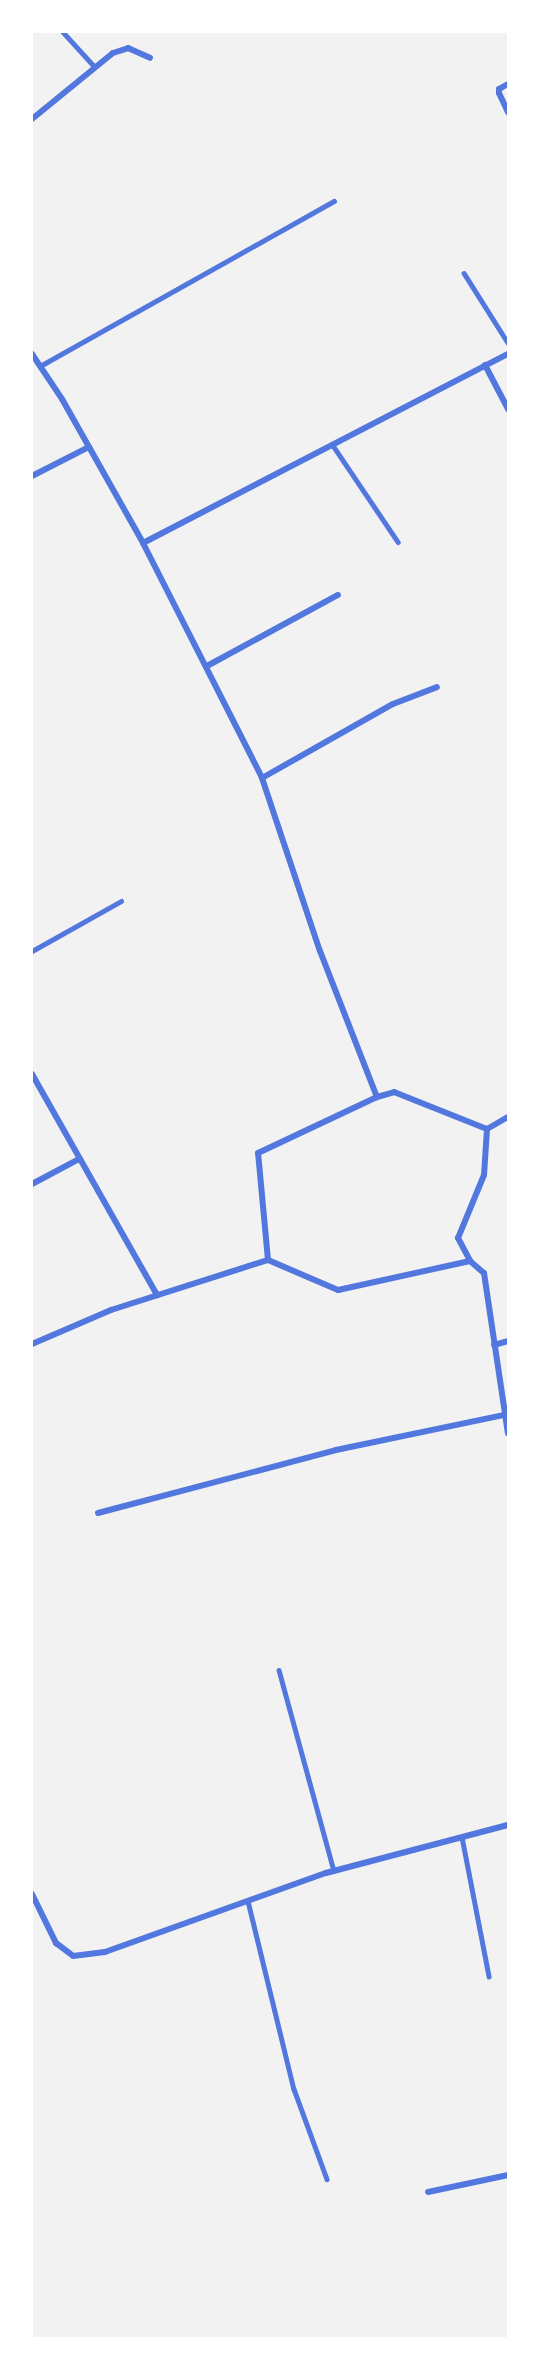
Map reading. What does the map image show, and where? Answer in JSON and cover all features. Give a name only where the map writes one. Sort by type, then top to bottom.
[{"type":"street","points":[[32,119],[113,53],[128,48],[150,58]]},
{"type":"street","points":[[508,84],[499,89],[499,93],[508,112]]},
{"type":"street","points":[[32,354],[89,447],[143,543],[262,777],[320,951],[376,1097]]},
{"type":"street","points":[[143,543],[508,354]]},
{"type":"street","points":[[485,365],[508,408]]},
{"type":"street","points":[[32,476],[89,447]]},
{"type":"street","points":[[207,666],[338,595]]},
{"type":"street","points":[[262,777],[393,704],[437,687]]},
{"type":"street","points":[[32,1074],[78,1159],[157,1295]]},
{"type":"street","points":[[268,1260],[258,1153],[376,1097],[394,1092],[487,1129]]},
{"type":"street","points":[[487,1129],[508,1117]]},
{"type":"street","points":[[487,1129],[484,1175],[458,1238],[470,1261],[484,1273],[508,1433]]},
{"type":"street","points":[[32,1184],[78,1159]]},
{"type":"street","points":[[32,1344],[111,1310],[268,1260],[338,1290],[470,1261]]},
{"type":"street","points":[[494,1345],[508,1341]]},
{"type":"street","points":[[98,1513],[336,1450],[504,1415]]},
{"type":"street","points":[[32,1893],[56,1943],[73,1956],[105,1952],[334,1871],[508,1825]]},
{"type":"street","points":[[428,2192],[508,2175]]},
{"type":"lane","points":[[63,32],[95,67]]},
{"type":"lane","points":[[40,366],[334,201]]},
{"type":"lane","points":[[464,273],[508,343]]},
{"type":"lane","points":[[332,444],[398,542]]},
{"type":"lane","points":[[32,951],[122,901]]},
{"type":"lane","points":[[279,1670],[334,1871]]},
{"type":"lane","points":[[462,1837],[489,1976]]},
{"type":"lane","points":[[248,1901],[294,2088],[327,2179]]}]
